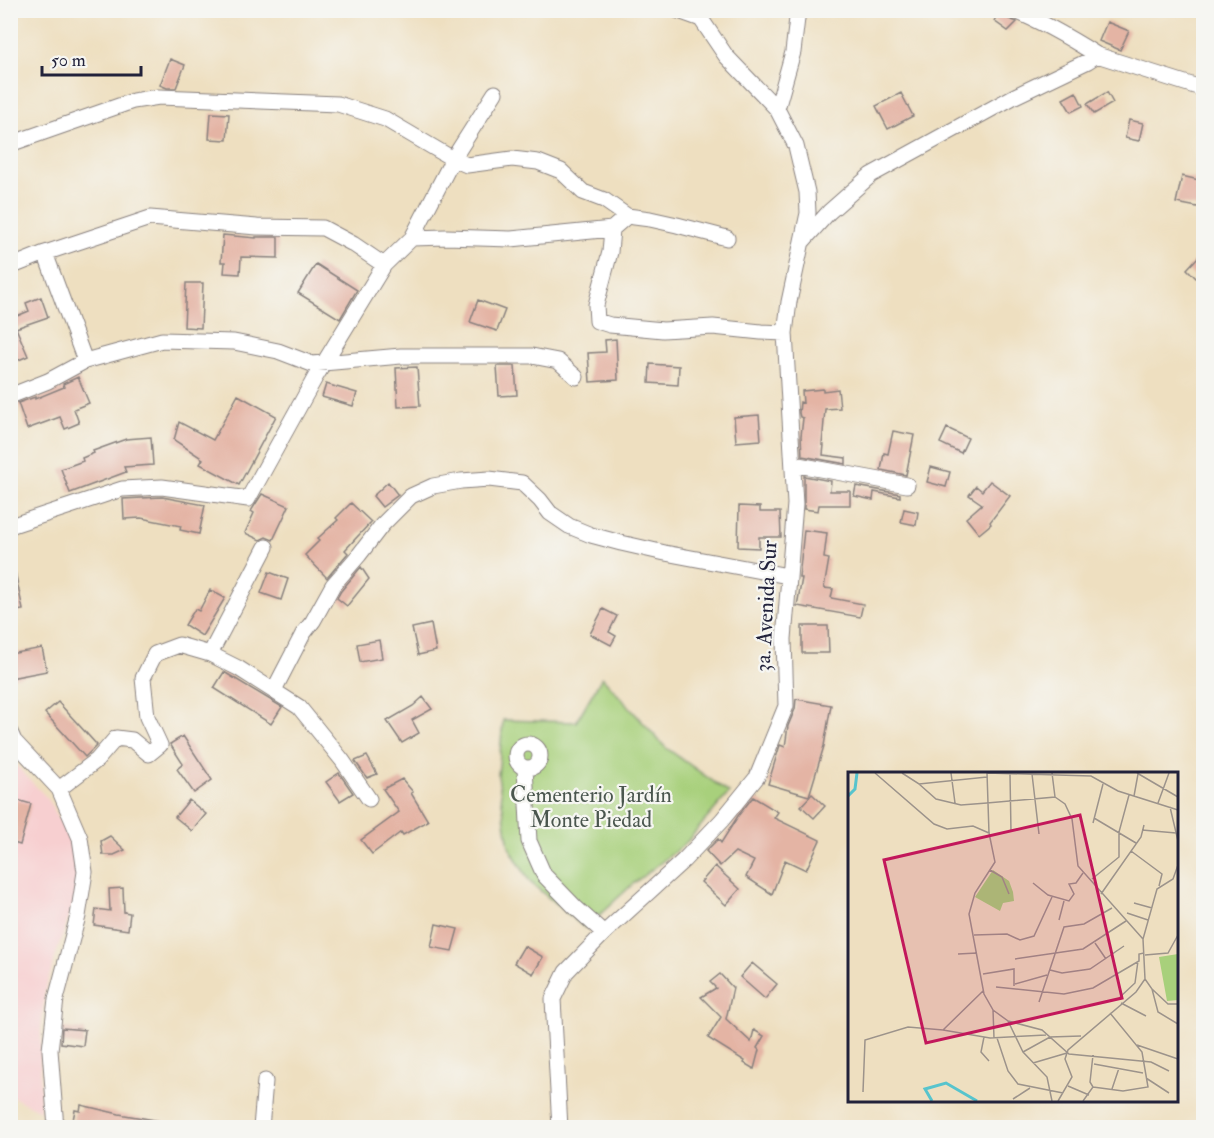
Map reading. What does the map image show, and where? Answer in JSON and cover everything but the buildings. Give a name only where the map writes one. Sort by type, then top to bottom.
[{"type":"street","points":[[676,10],[701,15]]},
{"type":"street","points":[[777,109],[793,52],[798,10]]},
{"type":"street","points":[[1013,10],[1051,28],[1097,55],[1203,89]]},
{"type":"street","name":"3a. Avenida Sur","points":[[560,1128],[553,999],[566,972],[604,933],[684,860],[722,820],[757,777],[786,706],[784,639],[795,504],[785,333],[789,302],[808,213],[807,192],[796,146],[777,109],[726,56],[701,15]]},
{"type":"street","points":[[803,241],[829,212],[871,175],[1015,96],[1097,55]]},
{"type":"street","points":[[10,526],[122,489],[162,487],[249,499],[316,376],[384,265],[412,238],[453,159],[495,93]]},
{"type":"street","points":[[10,144],[133,101],[159,97],[338,104],[385,118],[467,165],[512,159],[538,162],[561,171],[583,192],[604,200],[627,216],[650,219],[727,238]]},
{"type":"street","points":[[412,238],[510,239],[612,229],[627,216]]},
{"type":"street","points":[[10,267],[150,218],[257,227],[323,228],[353,244],[384,265]]},
{"type":"street","points":[[612,229],[610,252],[596,305],[597,321],[610,325],[663,330],[713,327],[785,333]]},
{"type":"street","points":[[45,253],[86,361]]},
{"type":"street","points":[[10,396],[48,381],[86,361],[162,340],[234,342],[278,351],[312,364],[401,356],[532,356],[558,361],[576,377]]},
{"type":"street","points":[[792,464],[907,485]]},
{"type":"street","points":[[274,690],[303,634],[333,585],[396,510],[411,496],[433,486],[489,479],[522,483],[550,513],[569,526],[591,535],[665,553],[788,576]]},
{"type":"street","points":[[210,654],[266,547]]},
{"type":"street","points":[[59,789],[97,760],[116,738],[132,740],[149,754],[160,746],[147,717],[143,678],[155,654],[179,645],[210,654],[238,668],[299,706],[342,760],[369,799]]},
{"type":"street","points":[[12,739],[59,789],[80,838],[85,873],[78,916],[56,999],[50,1050],[56,1128]]},
{"type":"street","points":[[525,768],[529,841],[544,875],[604,933]]},
{"type":"street","points":[[261,1128],[265,1081]]},
{"type":"shaded area","points":[[10,759],[48,799],[70,838],[78,871],[76,898],[45,991],[41,1028],[40,1111],[11,1096]]},
{"type":"green space","name":"Cementerio Jardín Monte Piedad","points":[[602,677],[665,747],[729,793],[685,844],[634,883],[585,928],[530,882],[509,847],[498,776],[503,720],[576,722]]}]
